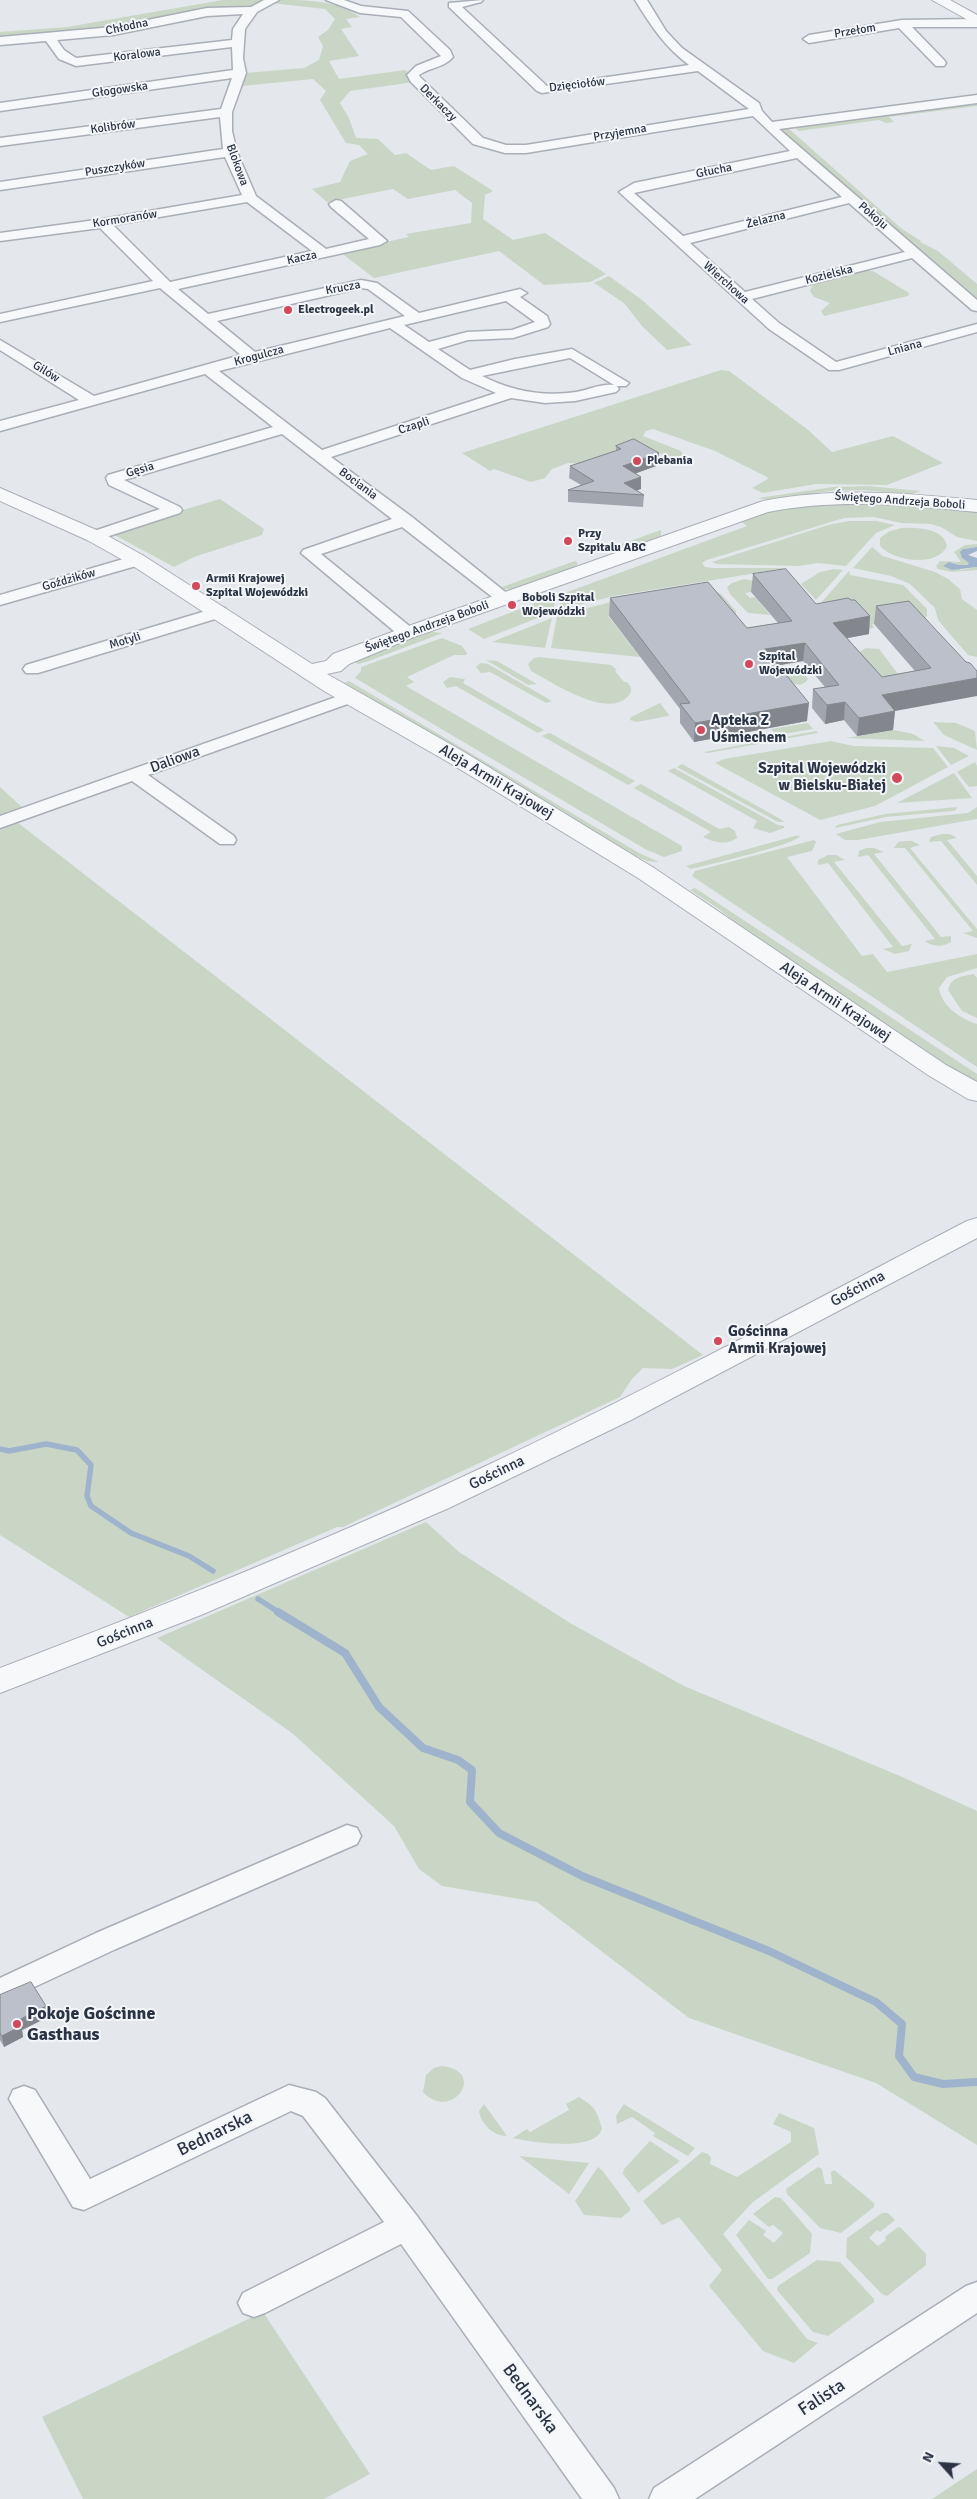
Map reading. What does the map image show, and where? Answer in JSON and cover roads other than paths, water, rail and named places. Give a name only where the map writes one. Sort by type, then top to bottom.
[{"type":"street","points":[[253,10],[273,0]]},
{"type":"street","name":"Derkaczy","points":[[332,0],[360,9],[404,14],[427,34],[446,53],[447,57],[439,63],[418,70],[413,75],[415,79],[465,129],[485,144]]},
{"type":"street","name":"Dzięciołów","points":[[477,0],[453,5],[541,88],[551,90],[699,67]]},
{"type":"street","name":"Pokoju","points":[[640,0],[665,38],[699,67],[755,106],[756,112],[769,126],[977,307]]},
{"type":"street","points":[[939,0],[977,22]]},
{"type":"street","name":"Chłodna","points":[[0,41],[113,31],[207,12],[253,10]]},
{"type":"street","name":"Blokowa","points":[[253,10],[242,22],[237,43],[236,58],[240,73],[226,112],[226,131],[230,152],[250,198],[323,253]]},
{"type":"street","name":"Przełom","points":[[809,39],[902,24],[977,22]]},
{"type":"street","points":[[902,24],[940,63]]},
{"type":"street","name":"Koralowa","points":[[50,36],[53,44],[67,60],[76,62],[237,43]]},
{"type":"street","name":"Głogowska","points":[[0,107],[240,73]]},
{"type":"street","points":[[769,126],[977,99]]},
{"type":"street","name":"Kolibrów","points":[[0,142],[226,112]]},
{"type":"street","name":"Przyjemna","points":[[485,144],[505,149],[526,149],[756,112]]},
{"type":"street","name":"Puszczyków","points":[[0,186],[230,152]]},
{"type":"street","name":"Głucha","points":[[627,190],[801,153]]},
{"type":"street","name":"Wierchowa","points":[[627,190],[628,194],[774,326],[834,367]]},
{"type":"street","name":"Kormoranów","points":[[0,237],[103,223],[250,198]]},
{"type":"street","name":"Żelazna","points":[[680,241],[852,198]]},
{"type":"street","name":"Kacza","points":[[0,318],[380,241],[336,204]]},
{"type":"street","points":[[103,223],[165,285],[252,357]]},
{"type":"street","name":"Kozielska","points":[[742,298],[916,253]]},
{"type":"street","name":"Krucza","points":[[204,319],[361,284],[372,286],[415,317]]},
{"type":"street","name":"Krogulcza","points":[[0,426],[252,357],[415,317],[515,295],[542,319],[543,324],[514,334],[467,336],[427,347]]},
{"type":"street","name":"Czapli","points":[[392,323],[468,375],[506,394],[534,398],[554,398],[593,394],[616,386],[572,353],[515,363],[468,375]]},
{"type":"street","name":"Lniana","points":[[834,367],[977,328]]},
{"type":"street","name":"Gilów","points":[[0,344],[92,401]]},
{"type":"street","name":"Bociania","points":[[209,370],[506,598]]},
{"type":"street","name":"Czapli","points":[[321,455],[506,394]]},
{"type":"street","name":"Gęsia","points":[[94,536],[174,510],[115,482],[114,478],[285,428]]},
{"type":"street","name":"Aleja Armii Krajowej","points":[[0,494],[94,536],[138,560],[282,655],[350,697],[456,757],[654,878],[937,1070],[977,1093]]},
{"type":"street","name":"Świętego Andrzeja Boboli","points":[[309,671],[332,666],[341,660],[406,633],[741,514],[778,504],[815,498],[856,496],[977,506]]},
{"type":"street","points":[[406,520],[309,553],[406,633]]},
{"type":"street","name":"Goździków","points":[[0,600],[138,560]]},
{"type":"street","name":"Motyli","points":[[32,669],[218,612]]},
{"type":"street","name":"Świętego Andrzeja Boboli","points":[[282,655],[341,660]]},
{"type":"street","name":"Daliowa","points":[[0,822],[350,697]]},
{"type":"street","points":[[136,774],[228,840]]},
{"type":"street","name":"Gościnna","points":[[0,1681],[196,1605],[458,1491],[661,1392],[977,1226]]},
{"type":"street","points":[[0,1991],[106,1941],[347,1836]]},
{"type":"street","name":"Bednarska","points":[[24,2099],[84,2197],[289,2098],[305,2101],[314,2107],[406,2226],[602,2499]]},
{"type":"street","points":[[254,2303],[406,2226]]},
{"type":"street","name":"Falista","points":[[666,2499],[977,2296]]},
{"type":"water","points":[[977,547],[977,551],[968,555],[977,558],[977,567],[952,570],[943,566],[949,562],[967,565],[969,563],[962,558],[960,552],[963,549]]},
{"type":"waterway","points":[[0,1449],[9,1451],[46,1444],[77,1450],[91,1465],[87,1496],[91,1506],[131,1533],[189,1556],[213,1571]]},
{"type":"waterway","points":[[258,1599],[280,1613]]},
{"type":"waterway","points":[[278,1612],[345,1653],[379,1707],[423,1748],[458,1760],[472,1770],[470,1802],[499,1833],[582,1876],[769,1951],[876,2002],[902,2024],[899,2056],[914,2077],[943,2084],[977,2082]]},
{"type":"place","name":"Electrogeek.pl","points":[[288,310]]},
{"type":"place","name":"Plebania","points":[[637,461]]},
{"type":"place","name":"Przy Szpitalu ABC","points":[[568,541]]},
{"type":"place","name":"Armii Krajowej Szpital Wojewódzki","points":[[196,586]]},
{"type":"place","name":"Boboli Szpital Wojewódzki","points":[[512,605]]},
{"type":"place","name":"Szpital Wojewódzki","points":[[749,664]]},
{"type":"place","name":"Apteka Z Uśmiechem","points":[[701,730]]},
{"type":"place","name":"Szpital Wojewódzki w Bielsku-Białej","points":[[897,778]]},
{"type":"place","name":"Gościnna Armii Krajowej","points":[[718,1341]]},
{"type":"place","name":"Pokoje Gościnne Gasthaus","points":[[17,2024]]}]
